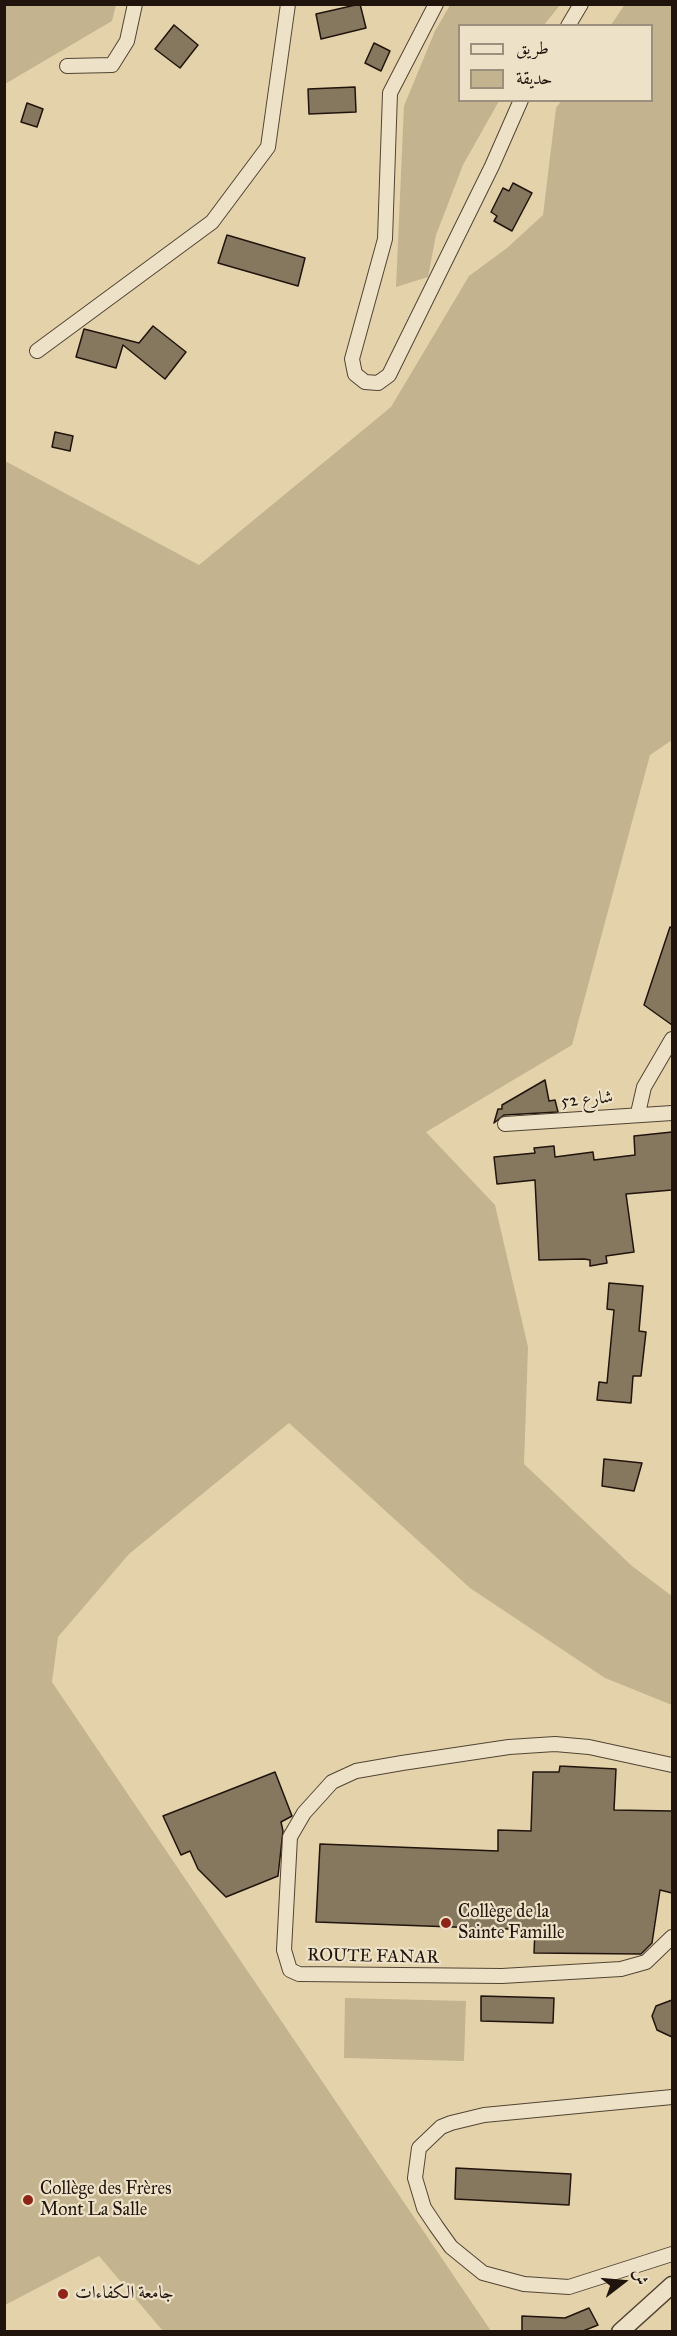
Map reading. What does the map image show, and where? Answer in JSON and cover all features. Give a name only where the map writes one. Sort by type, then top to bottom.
[{"type":"street","points":[[67,66],[112,65],[127,41],[135,4]]},
{"type":"street","points":[[37,351],[212,222],[268,147],[288,4]]},
{"type":"street","points":[[436,4],[390,93],[385,239],[352,359],[355,374],[365,382],[378,383],[389,375],[492,166],[520,102]]},
{"type":"street","points":[[569,24],[581,4]]},
{"type":"street","points":[[638,1113],[644,1087],[672,1039]]},
{"type":"street","name":"شارع 52","points":[[505,1124],[638,1113],[672,1113]]},
{"type":"street","name":"ROUTE FANAR","points":[[672,1765],[589,1747],[555,1744],[509,1747],[402,1763],[356,1771],[332,1782],[304,1813],[290,1837],[284,1950],[290,1970],[299,1974],[513,1976],[621,1969],[646,1962],[672,1937]]},
{"type":"street","points":[[672,2097],[484,2115],[451,2123],[441,2127],[419,2148],[415,2178],[424,2208],[451,2247],[483,2273],[524,2284],[569,2287],[672,2254]]},
{"type":"street","points":[[620,2331],[672,2285]]},
{"type":"green space","points":[[625,4],[672,5],[672,740],[650,755],[572,1045],[426,1132],[495,1205],[528,1347],[524,1464],[632,1566],[672,1596],[672,1705],[605,1678],[470,1588],[289,1423],[129,1554],[58,1637],[52,1682],[491,2331],[163,2331],[99,2256],[5,2305],[5,461],[199,565],[391,407],[469,276],[507,248],[543,215],[556,108],[560,102],[653,102],[653,24],[612,24]]},
{"type":"green space","points":[[4,5],[116,5],[112,21],[5,84]]},
{"type":"green space","points":[[450,5],[560,5],[545,24],[458,24],[458,102],[498,102],[463,165],[436,235],[428,277],[396,287],[404,106],[435,31]]},
{"type":"green space","points":[[345,1998],[466,2001],[464,2061],[344,2058]]},
{"type":"building","points":[[360,4],[366,28],[321,39],[316,14]]},
{"type":"building","points":[[174,25],[198,45],[180,68],[155,49]]},
{"type":"building","points":[[374,43],[390,51],[381,71],[365,63]]},
{"type":"building","points":[[355,87],[356,112],[309,114],[308,89]]},
{"type":"building","points":[[27,103],[43,109],[37,127],[21,122]]},
{"type":"building","points":[[513,183],[532,193],[512,231],[494,221],[497,216],[491,212],[503,188],[509,191]]},
{"type":"building","points":[[227,235],[305,258],[298,286],[218,263]]},
{"type":"building","points":[[153,326],[186,352],[165,379],[123,345],[116,368],[76,357],[84,329],[139,343]]},
{"type":"building","points":[[55,432],[73,436],[70,451],[52,447]]},
{"type":"building","points":[[670,927],[672,928],[672,1025],[644,1005]]},
{"type":"building","points":[[545,1080],[549,1101],[555,1100],[558,1112],[504,1115],[494,1123],[498,1109],[502,1109],[502,1105]]},
{"type":"building","points":[[672,1132],[672,1190],[626,1194],[634,1252],[606,1256],[607,1263],[590,1266],[590,1260],[584,1259],[539,1260],[535,1180],[497,1184],[494,1157],[535,1153],[534,1148],[554,1146],[555,1157],[593,1152],[594,1160],[635,1155],[634,1136]]},
{"type":"building","points":[[609,1283],[643,1286],[639,1331],[646,1332],[641,1376],[633,1376],[631,1403],[597,1400],[599,1382],[607,1383],[614,1310],[607,1309]]},
{"type":"building","points":[[604,1459],[642,1463],[634,1491],[602,1486]]},
{"type":"building","points":[[560,1766],[616,1769],[614,1810],[672,1811],[672,1893],[660,1890],[652,1943],[641,1954],[534,1953],[535,1930],[316,1922],[320,1844],[498,1851],[498,1830],[531,1831],[533,1772],[559,1772]]},
{"type":"building","points":[[275,1772],[292,1816],[281,1822],[283,1831],[278,1876],[226,1897],[198,1869],[190,1851],[181,1855],[163,1816]]},
{"type":"building","points":[[481,1996],[554,1998],[553,2023],[481,2021]]},
{"type":"building","points":[[672,2000],[672,2037],[657,2030],[652,2016],[656,2006]]},
{"type":"building","points":[[456,2168],[571,2174],[569,2205],[455,2199]]},
{"type":"building","points":[[589,2308],[598,2325],[583,2331],[522,2331],[522,2316],[565,2318]]},
{"type":"place","name":"Collège de la Sainte Famille","points":[[446,1923]]},
{"type":"place","name":"Collège des Frères Mont La Salle","points":[[28,2200]]},
{"type":"place","name":"جامعة الكفاءات","points":[[63,2294]]}]
